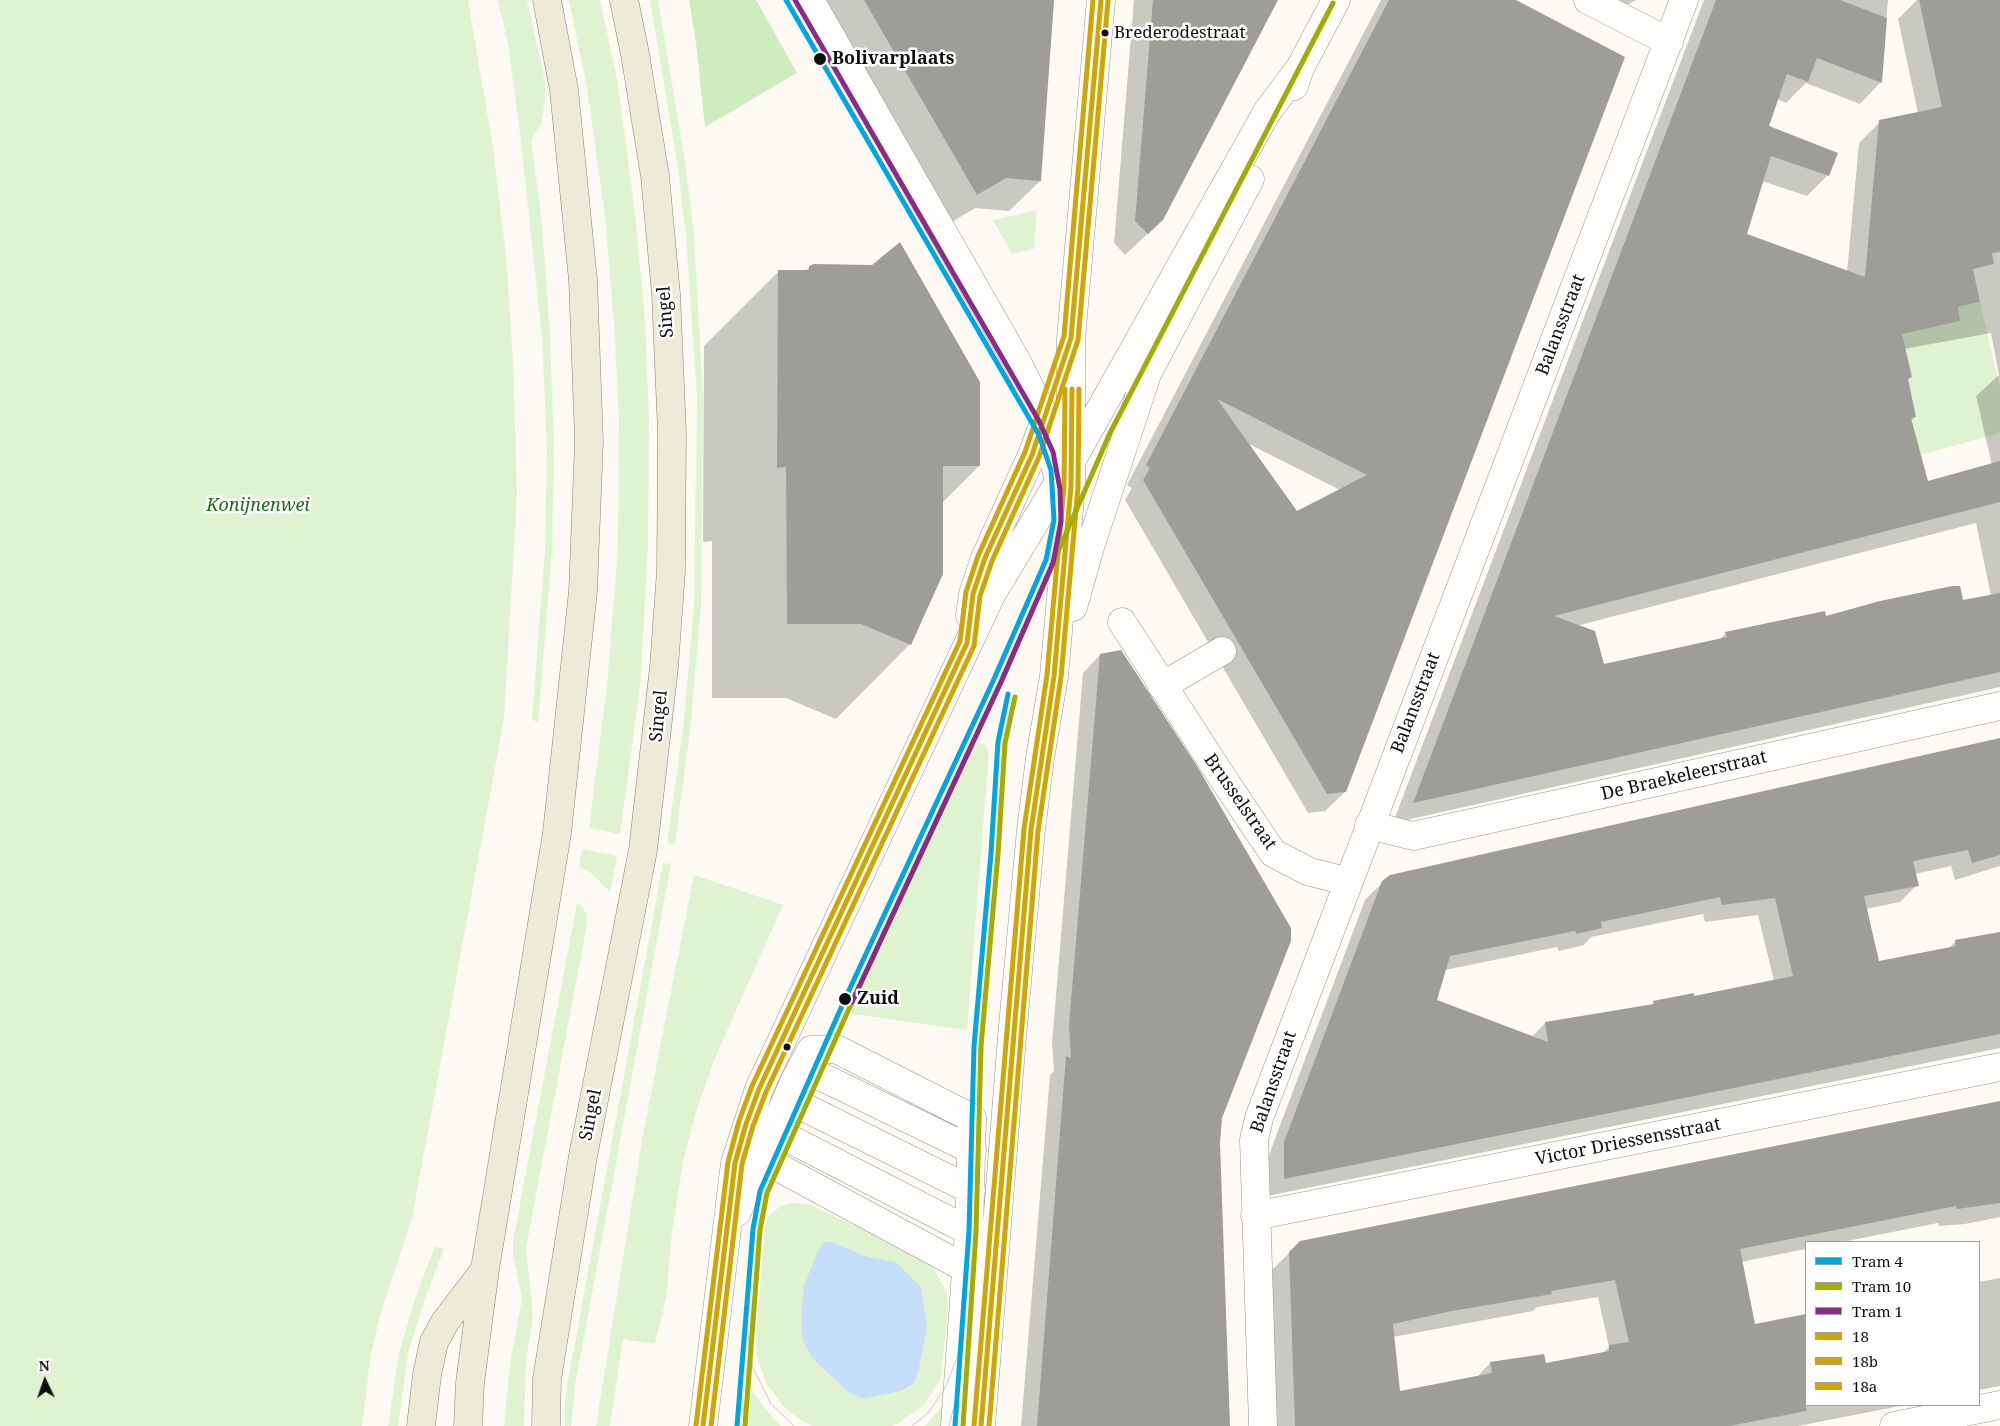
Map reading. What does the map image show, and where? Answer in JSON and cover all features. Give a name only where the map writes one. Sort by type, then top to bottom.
[{"type":"main road","points":[[468,1426],[470,1383],[485,1270],[556,833],[583,591],[589,441],[583,280],[564,90],[547,0]]},
{"type":"main road","name":"Singel","points":[[546,1426],[547,1379],[583,1156],[643,850],[664,667],[672,571],[672,433],[666,294],[655,176],[624,0]]},
{"type":"main road","points":[[421,1426],[427,1375],[434,1342],[445,1322],[485,1270]]},
{"type":"street","points":[[810,0],[941,225],[1046,417],[1066,470]]},
{"type":"street","points":[[981,1426],[1012,1037],[1031,830],[1040,758],[1054,676],[1067,536],[1066,470],[1071,338],[1101,0]]},
{"type":"street","points":[[1054,676],[1112,479],[1147,374],[1276,129],[1300,68],[1336,0]]},
{"type":"street","points":[[1588,0],[1669,42]]},
{"type":"street","name":"Balansstraat","points":[[1263,1426],[1254,1140],[1259,1118],[1347,881],[1684,0]]},
{"type":"street","points":[[702,1425],[735,1164],[759,1090],[967,643],[1005,570],[1066,470],[1274,101],[1300,68]]},
{"type":"street","points":[[967,643],[973,594],[985,558],[1032,455],[1071,338]]},
{"type":"street","name":"Brusselstraat","points":[[1122,622],[1162,686],[1273,853],[1310,872],[1347,881]]},
{"type":"street","points":[[1162,686],[1222,651]]},
{"type":"street","name":"De Braekeleerstraat","points":[[1369,825],[1414,836],[2000,706]]},
{"type":"street","points":[[724,1241],[796,1078],[811,1050],[836,1049],[972,1118],[967,1269],[955,1426]]},
{"type":"street","name":"Victor Driessensstraat","points":[[1255,1216],[2000,1068]]},
{"type":"street","points":[[783,1108],[806,1108],[971,1190]]},
{"type":"street","points":[[770,1139],[790,1139],[969,1231]]},
{"type":"street","points":[[757,1167],[776,1166],[967,1269]]},
{"type":"street","points":[[1894,1426],[2000,1405]]},
{"type":"green space","name":"Konijnenwei","points":[[0,0],[468,0],[493,148],[506,256],[513,360],[517,494],[504,719],[412,1218],[381,1312],[371,1354],[362,1426],[0,1426]]},
{"type":"green space","points":[[498,0],[527,0],[545,81],[545,101],[541,124],[531,141],[542,222],[550,335],[554,448],[552,550],[538,723],[532,719],[545,550],[547,450],[542,336],[519,125],[508,44]]},
{"type":"green space","points":[[569,0],[600,0],[618,84],[635,214],[645,320],[649,418],[648,548],[640,688],[620,834],[589,828],[607,686],[618,546],[619,419],[614,323],[605,216],[587,88]]},
{"type":"green space","points":[[650,0],[658,0],[685,160],[694,235],[703,399],[701,605],[691,721],[675,844],[667,843],[684,721],[694,605],[697,398],[686,236],[677,161]]},
{"type":"green space","points":[[689,0],[756,0],[797,73],[705,127],[696,43]]},
{"type":"green space","points":[[1037,210],[1034,249],[1012,254],[993,220]]},
{"type":"green space","points":[[1980,302],[2000,388],[2000,433],[1921,455],[1918,443],[1899,422],[1916,417],[1915,410],[1910,411],[1904,380],[1912,377],[1878,324],[1945,324],[1960,321],[1958,307]]},
{"type":"green space","points":[[975,744],[986,745],[989,753],[967,1030],[852,1014],[850,1011],[851,1007],[971,748]]},
{"type":"green space","points":[[582,849],[617,856],[610,892],[591,873],[579,867]]},
{"type":"green space","points":[[663,863],[671,864],[575,1386],[571,1426],[565,1426],[564,1411],[567,1386]]},
{"type":"green space","points":[[694,875],[783,905],[715,1058],[696,1112],[683,1162],[672,1232],[666,1299],[655,1344],[623,1339],[610,1426],[596,1426],[643,1134]]},
{"type":"green space","points":[[577,903],[582,906],[587,915],[587,924],[526,1248],[533,1316],[526,1360],[524,1426],[504,1426],[511,1357],[522,1299],[513,1254],[513,1241]]},
{"type":"green space","points":[[793,1203],[811,1205],[919,1256],[932,1266],[947,1293],[948,1309],[941,1378],[924,1405],[899,1423],[892,1426],[812,1426],[799,1419],[784,1407],[767,1385],[757,1357],[756,1335],[765,1227],[769,1215],[781,1206]]},
{"type":"green space","points":[[435,1246],[444,1249],[424,1301],[408,1354],[398,1426],[388,1426],[399,1353],[415,1299]]},
{"type":"green space","points":[[751,1389],[766,1410],[781,1426],[748,1426]]},
{"type":"green space","points":[[945,1402],[943,1426],[925,1426],[938,1411]]},
{"type":"water","points":[[825,1242],[832,1242],[865,1256],[896,1262],[921,1287],[927,1327],[915,1382],[901,1391],[863,1398],[850,1393],[813,1359],[803,1341],[801,1322],[804,1286],[818,1250]]},
{"type":"building","points":[[864,0],[1054,0],[1041,181],[1006,178],[977,195]]},
{"type":"building","points":[[1153,0],[1278,0],[1163,220],[1148,234],[1135,221]]},
{"type":"building","points":[[1389,0],[1516,0],[1625,57],[1346,792],[1327,794],[1143,480],[1150,468],[1146,465]],"holes":[[[1217,399],[1367,475],[1297,511]]]},
{"type":"building","points":[[1716,0],[1840,0],[1887,18],[1882,83],[1817,58],[1808,82],[1787,74],[1769,126],[1838,153],[1829,176],[1771,156],[1747,234],[1865,277],[1879,120],[1942,107],[1919,0],[2000,0],[2000,252],[1992,253],[1994,264],[1973,269],[1980,302],[1958,307],[1960,321],[1902,334],[1912,377],[1908,379],[1916,417],[1911,418],[1928,481],[2000,461],[2000,502],[1554,616],[1595,631],[1604,664],[1727,637],[1725,632],[1825,611],[1826,616],[1880,601],[1960,586],[1963,600],[2000,593],[2000,672],[1413,803]]},
{"type":"building","points":[[900,242],[980,382],[980,466],[943,466],[943,574],[911,645],[861,624],[787,624],[786,467],[777,468],[778,270],[809,270],[809,266],[814,264],[872,265]]},
{"type":"building","points":[[1121,650],[1197,766],[1291,928],[1291,941],[1222,1118],[1220,1143],[1230,1426],[1037,1426],[1066,1056],[1071,1058],[1069,1025],[1100,654]]},
{"type":"building","points":[[2000,738],[2000,855],[1972,863],[1968,850],[1913,861],[1919,886],[1864,896],[1879,961],[1956,946],[1955,940],[2000,932],[2000,1034],[1284,1179],[1284,1142],[1382,881],[1390,875]],"holes":[[[1720,897],[1722,905],[1775,898],[1793,976],[1694,996],[1694,993],[1653,1001],[1654,1004],[1545,1022],[1548,1042],[1437,1000],[1450,956],[1575,931],[1576,934],[1602,928],[1601,922]]]},
{"type":"building","points":[[2000,1101],[2000,1203],[1957,1209],[1956,1206],[1740,1249],[1755,1324],[1805,1314],[1806,1411],[1730,1426],[1295,1426],[1289,1252],[1300,1241]],"holes":[[[1615,1280],[1629,1342],[1609,1345],[1609,1351],[1546,1363],[1544,1354],[1490,1362],[1492,1373],[1400,1391],[1393,1324],[1452,1311],[1552,1294],[1551,1291]]]},
{"type":"tram line","name":"4","points":[[737,1426],[753,1229],[760,1191],[845,999],[994,679],[1046,560],[1054,520],[1051,470],[1039,435],[786,0]]},
{"type":"tram line","name":"1","points":[[795,0],[1039,421],[1053,452],[1060,489],[1061,521],[1053,563],[1001,682],[852,1002]]},
{"type":"tram line","name":"10","points":[[745,1426],[760,1230],[767,1193],[852,1002],[1001,682],[1110,433],[1333,3]]},
{"type":"tram line","name":"4","points":[[955,1426],[969,1231],[974,1046],[991,853],[998,742],[1008,694]]},
{"type":"tram line","name":"10","points":[[963,1426],[976,1232],[981,1046],[998,854],[1005,743],[1015,697]]},
{"type":"tram line","points":[[747,1309],[749,1349],[753,1368],[771,1404],[794,1426]]},
{"type":"tram line","points":[[912,1426],[928,1413],[945,1388],[957,1358],[962,1330]]},
{"type":"tram line","points":[[741,1393],[746,1426]]},
{"type":"tram line","points":[[949,1426],[956,1399]]},
{"type":"transit line","name":"18a","points":[[696,1425],[728,1162],[739,1121],[752,1086],[960,641],[966,592],[978,556],[1025,452],[1064,336],[1093,0]]},
{"type":"transit line","name":"18","points":[[703,1426],[735,1163],[746,1124],[759,1089],[967,643],[973,594],[985,558],[1032,455],[1071,338],[1101,0]]},
{"type":"transit line","name":"18b","points":[[711,1426],[742,1164],[753,1126],[766,1092],[974,646],[980,596],[992,561],[1039,457],[1078,340],[1108,1]]},
{"type":"transit line","name":"18a","points":[[974,1425],[1024,829],[1047,675],[1064,486],[1065,389]]},
{"type":"transit line","name":"18","points":[[981,1426],[1031,830],[1054,676],[1071,486],[1072,389]]},
{"type":"transit line","name":"18b","points":[[989,1426],[1038,831],[1061,677],[1078,487],[1079,389]]},
{"type":"place","name":"Brederodestraat","points":[[1105,33]]},
{"type":"place","name":"Bolivarplaats","points":[[820,59]]},
{"type":"place","name":"Zuid","points":[[845,999]]}]
